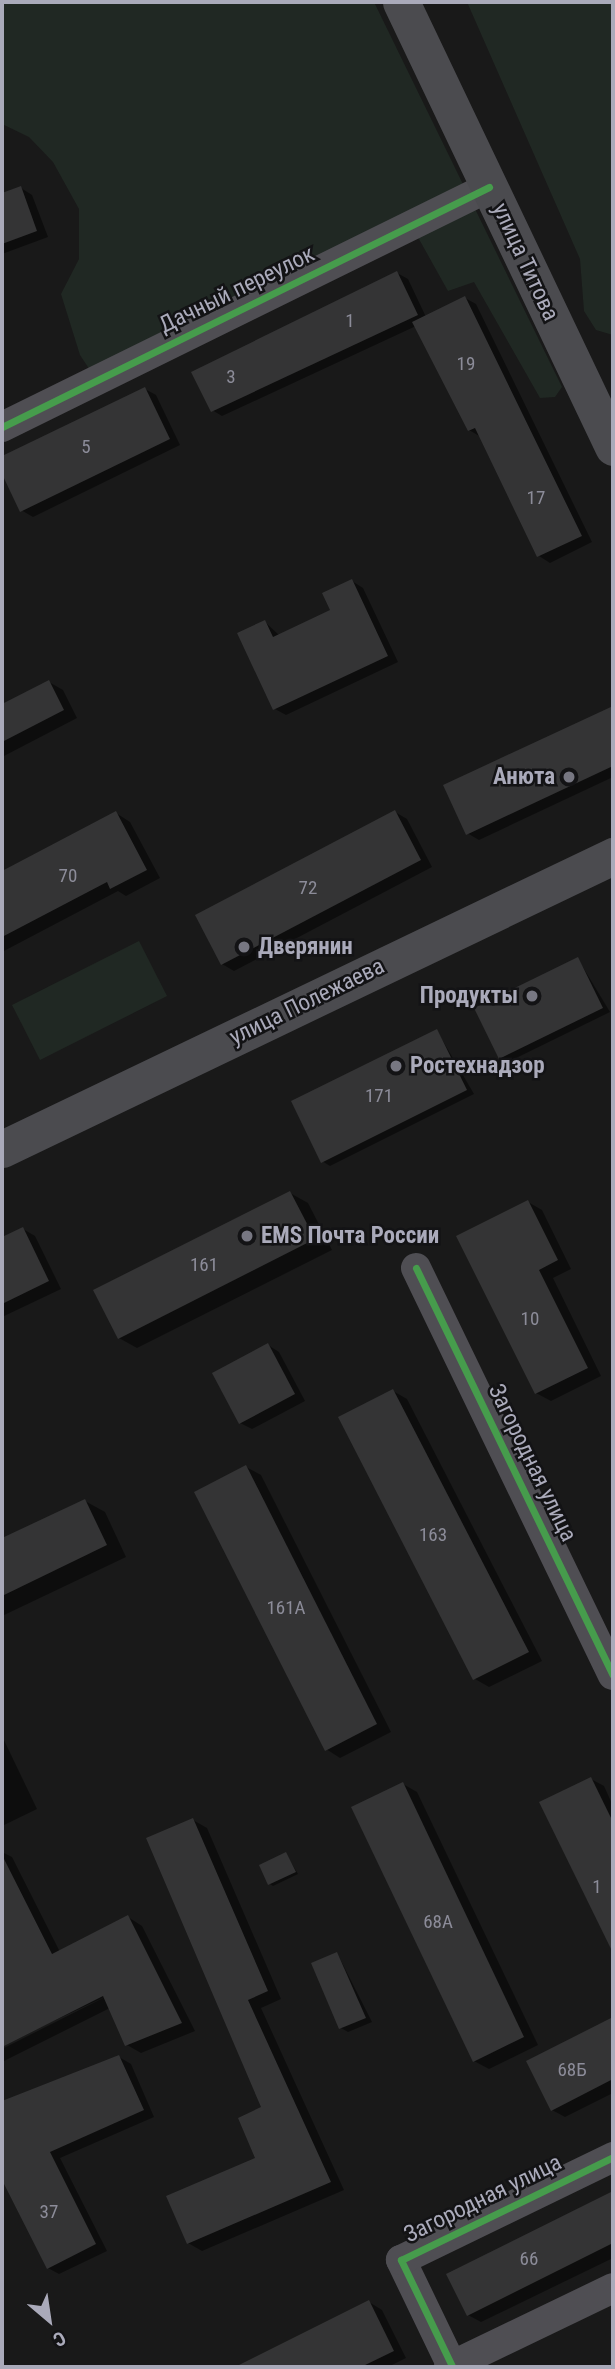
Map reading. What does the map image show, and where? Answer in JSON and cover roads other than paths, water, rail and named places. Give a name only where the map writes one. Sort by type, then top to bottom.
[{"type":"main road","name":"улица Титова","points":[[401,2],[613,447]]},
{"type":"main road","name":"улица Полежаева","points":[[2,1149],[613,856]]},
{"type":"street","name":"Дачный переулок","points":[[2,427],[489,187]]},
{"type":"street","name":"Загородная улица","points":[[416,1268],[613,1675]]},
{"type":"street","name":"Загородная улица","points":[[450,2367],[401,2260],[613,2157]]},
{"type":"street","points":[[450,2367],[613,2288]]},
{"type":"place","name":"Анюта","points":[[569,777]]},
{"type":"place","name":"Дверянин","points":[[244,947]]},
{"type":"place","name":"Продукты","points":[[532,996]]},
{"type":"place","name":"Ростехнадзор","points":[[396,1066]]},
{"type":"place","name":"EMS Почта России","points":[[247,1236]]}]
